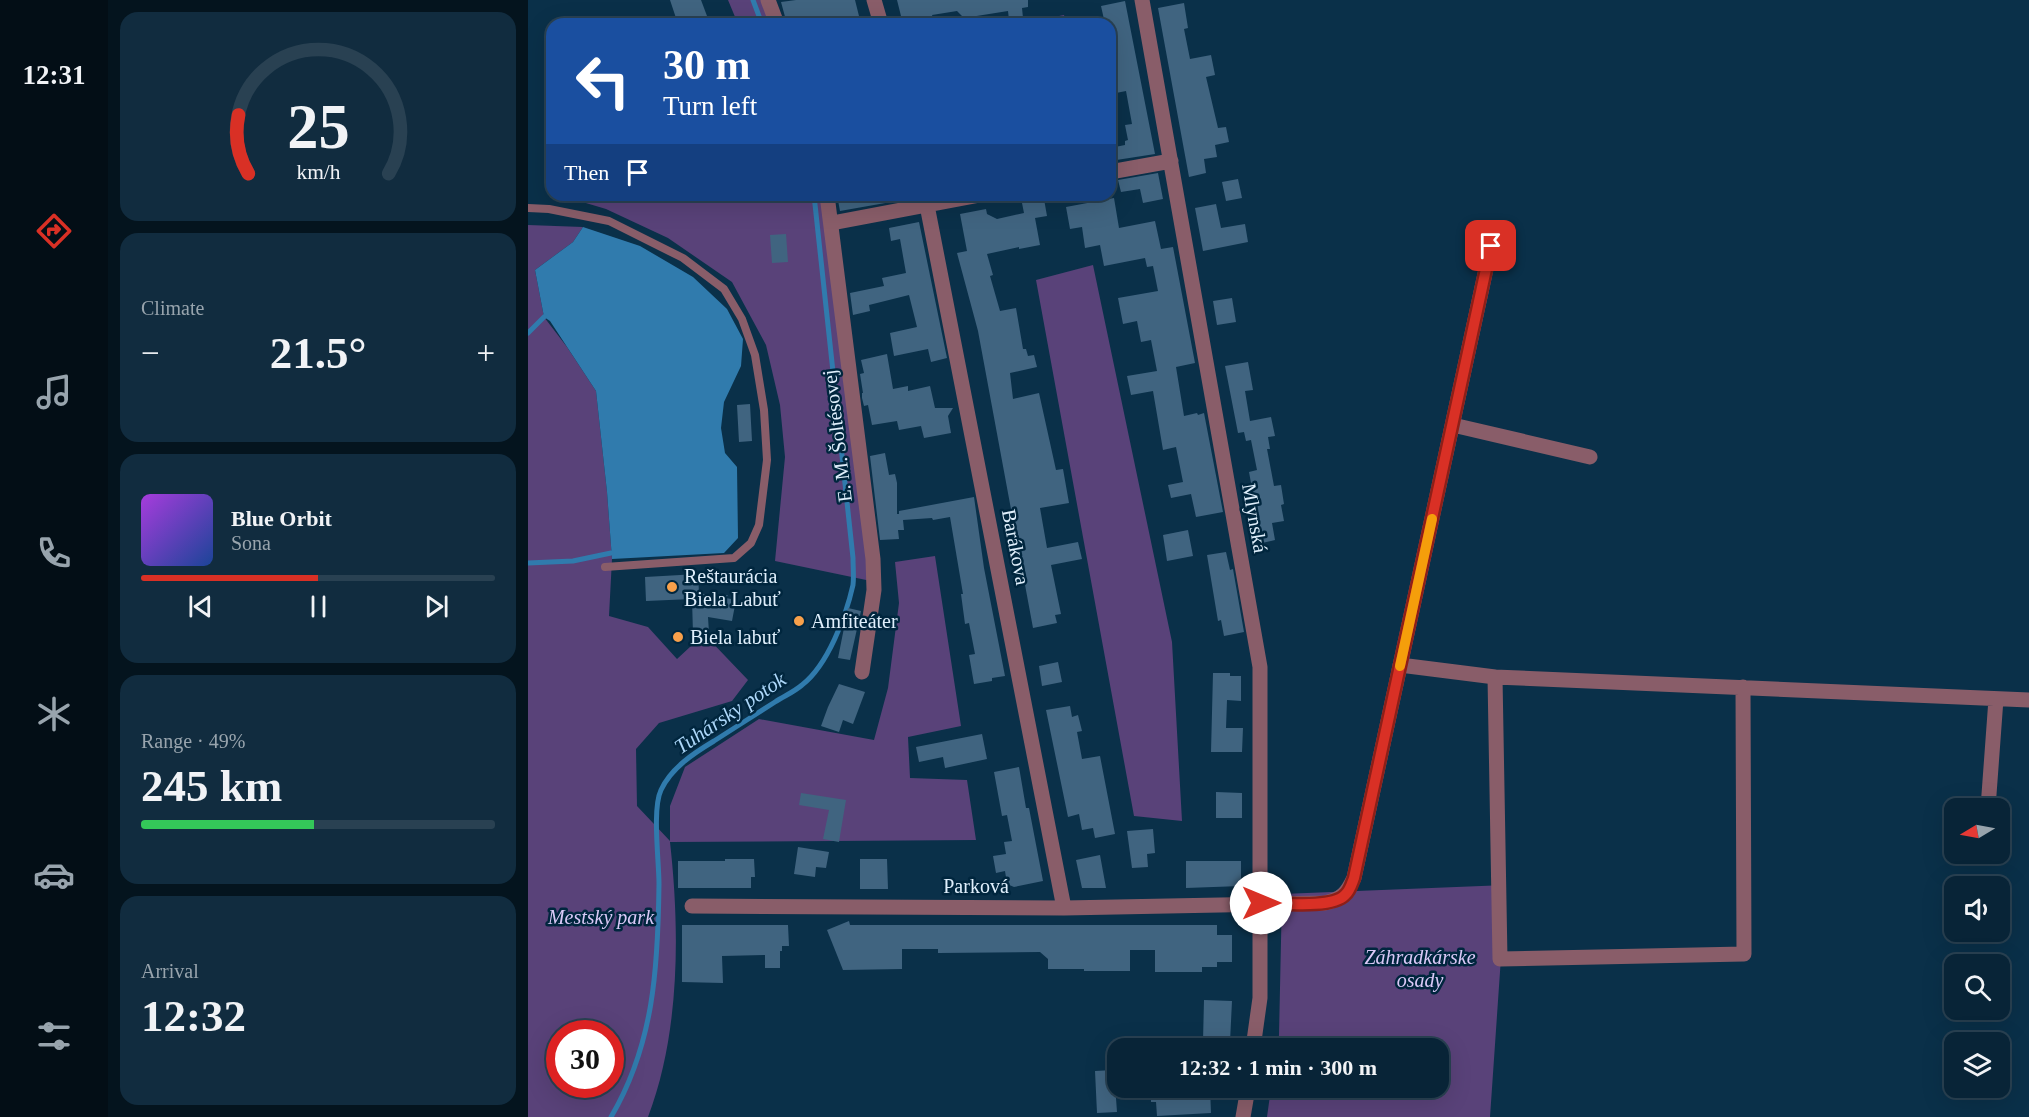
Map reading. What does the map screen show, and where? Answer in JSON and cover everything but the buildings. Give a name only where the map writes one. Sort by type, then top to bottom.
[{"type":"street","points":[[768,0],[775,18]]},
{"type":"street","points":[[874,0],[879,18]]},
{"type":"street","name":"Mlynská","points":[[1142,0],[1260,667],[1260,998],[1255,1038]]},
{"type":"street","points":[[1116,171],[1171,161]]},
{"type":"street","name":"E. M. Šoltésovej","points":[[829,201],[873,559],[874,590],[862,672]]},
{"type":"street","points":[[832,223],[923,201]]},
{"type":"street","name":"Barákova","points":[[927,201],[1064,908]]},
{"type":"street","points":[[1491,246],[1400,665],[1495,677],[2029,700]]},
{"type":"street","points":[[1452,425],[1590,457]]},
{"type":"street","name":"Parková","points":[[692,906],[1064,908],[1325,903],[1338,900],[1347,894],[1354,878],[1400,665]]},
{"type":"street","points":[[1495,677],[1500,959],[1744,954],[1743,687]]},
{"type":"street","points":[[1989,798],[1996,699]]},
{"type":"street","points":[[1243,1117],[1246,1098]]},
{"type":"lane","points":[[528,208],[549,209],[609,221],[683,258],[724,289],[742,319],[755,355],[764,410],[767,460],[759,525],[751,543],[734,558],[605,567]]},
{"type":"green space","points":[[728,0],[765,0],[772,18],[736,18]]},
{"type":"green space","points":[[1064,15],[1065,18],[1049,18]]},
{"type":"green space","points":[[579,201],[826,201],[871,581],[775,561],[785,457],[780,405],[766,345],[732,282],[668,238],[606,209]]},
{"type":"green space","name":"Mestský park","points":[[528,225],[583,227],[573,242],[535,270],[544,317],[596,391],[612,559],[609,616],[648,627],[677,659],[704,634],[748,680],[732,701],[659,723],[636,749],[637,806],[670,841],[670,806],[685,767],[759,719],[874,740],[888,688],[899,603],[895,562],[935,556],[961,726],[908,737],[910,778],[967,780],[976,840],[670,842],[675,911],[675,981],[666,1051],[659,1085],[648,1117],[528,1117]]},
{"type":"green space","points":[[1093,265],[1172,642],[1182,821],[1134,816],[1036,280]]},
{"type":"green space","name":"Záhradkárske osady","points":[[1506,885],[1490,1117],[1267,1117],[1270,1098],[1449,1098],[1449,1038],[1279,1038],[1282,894]]},
{"type":"water","points":[[583,227],[640,246],[693,277],[727,309],[743,339],[741,366],[724,402],[721,428],[725,453],[737,467],[738,538],[724,553],[612,559],[596,391],[550,321],[544,317],[535,270],[573,242]]},
{"type":"waterway","name":"Tuhársky potok","points":[[753,0],[760,18]]},
{"type":"waterway","name":"Tuhársky potok","points":[[611,1117],[636,1061],[651,1004],[655,975],[659,884],[656,822],[661,790],[677,768],[691,756],[796,690],[811,676],[835,639],[853,585],[853,558],[815,201]]},
{"type":"waterway","points":[[528,333],[544,317]]},
{"type":"waterway","points":[[528,563],[573,561],[611,553]]},
{"type":"slow traffic","points":[[1400,666],[1432,519]]},
{"type":"place","name":"Reštaurácia Biela Labuť","points":[[672,587]]},
{"type":"place","name":"Amfiteáter","points":[[799,621]]},
{"type":"place","name":"Biela labuť","points":[[678,637]]},
{"type":"route","points":[[1261,903],[1325,903],[1338,900],[1347,894],[1354,878],[1491,246]]}]
